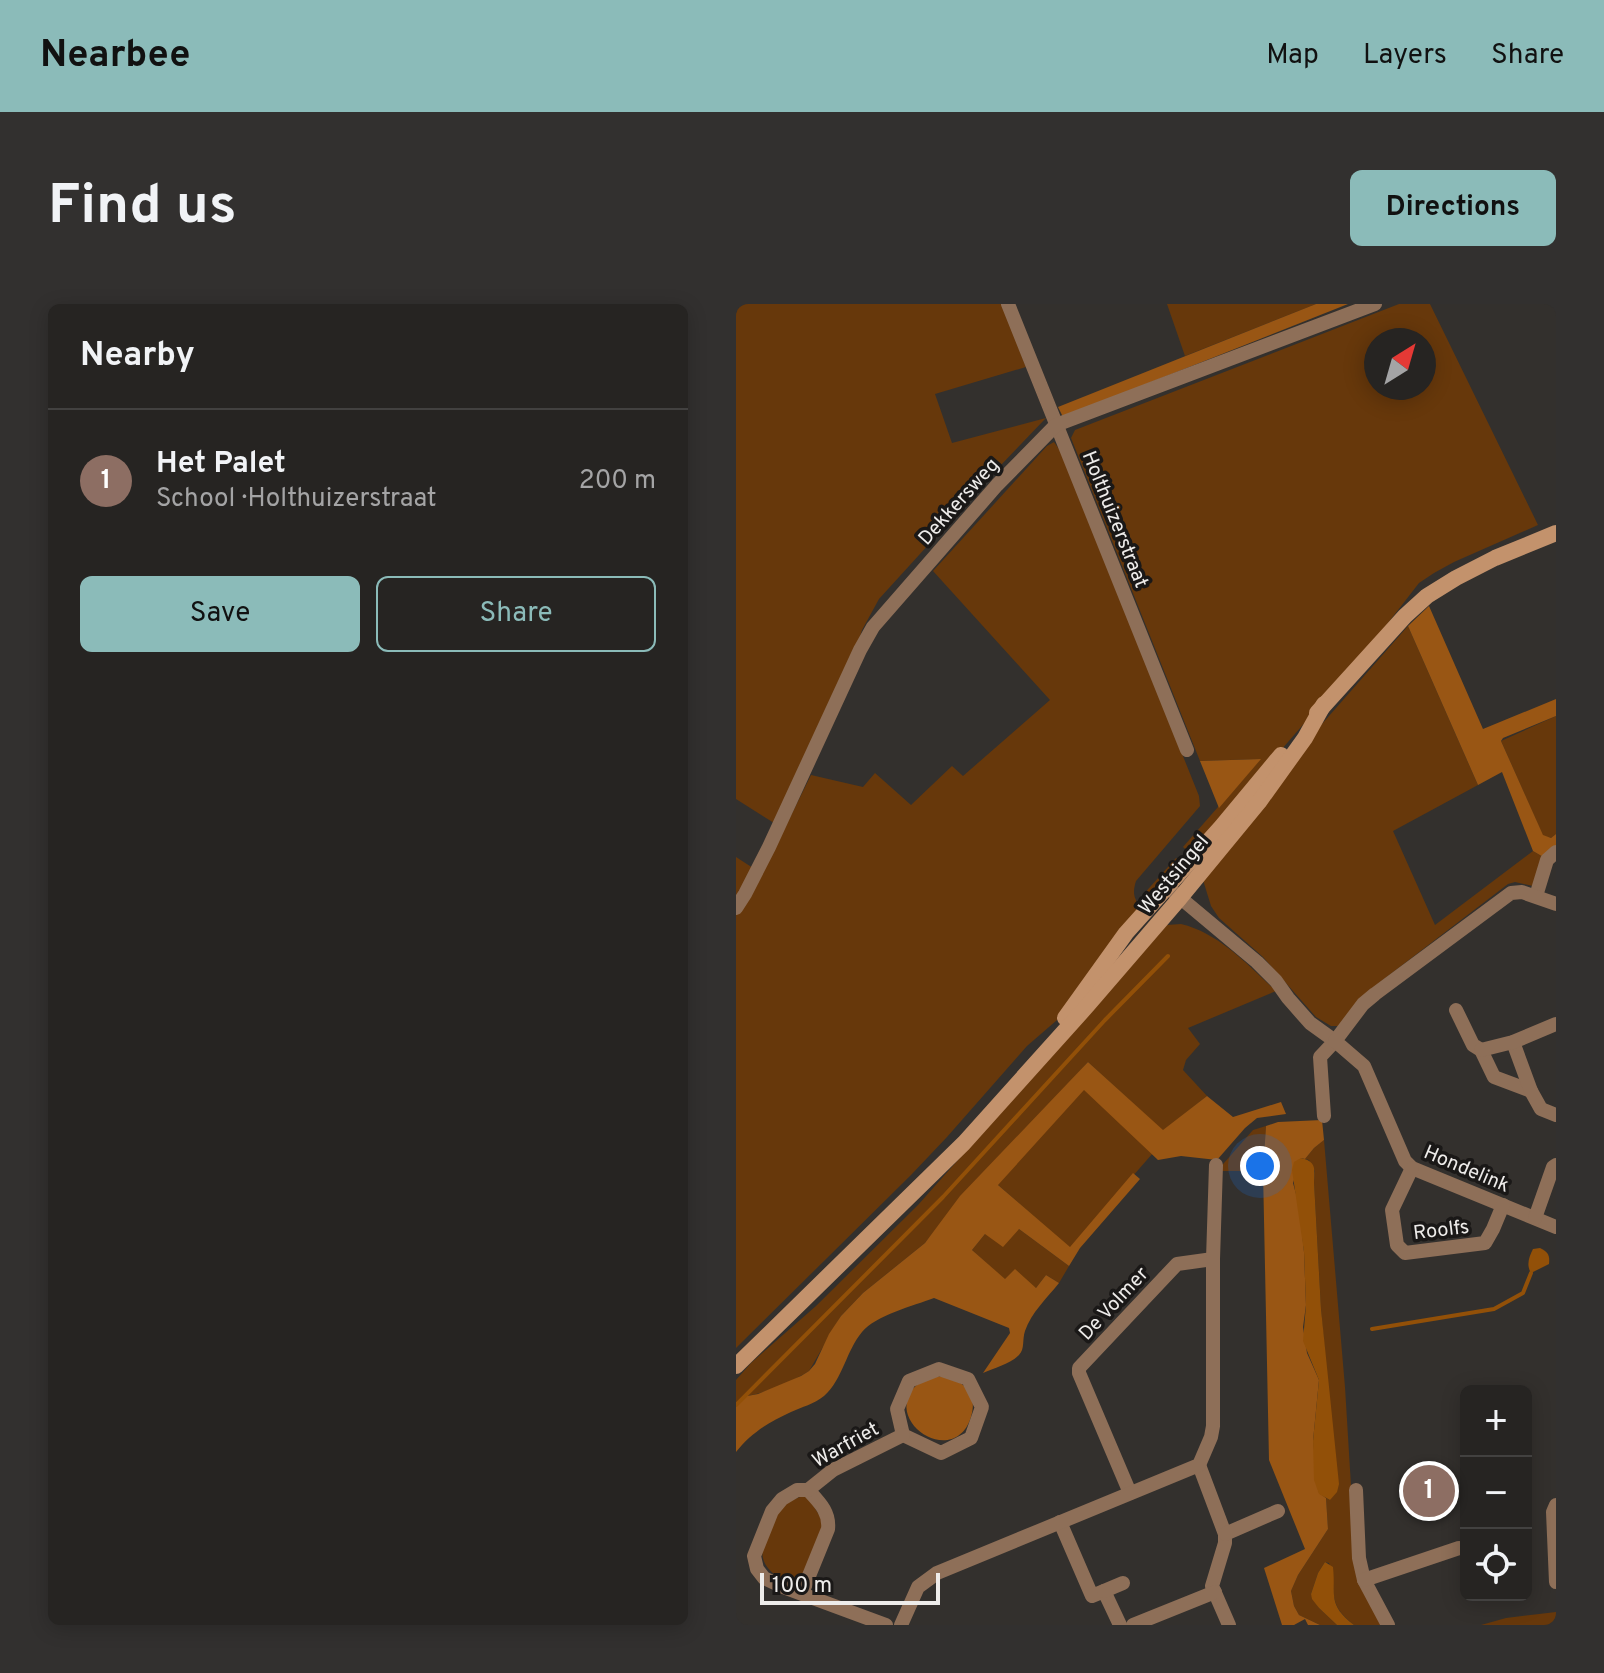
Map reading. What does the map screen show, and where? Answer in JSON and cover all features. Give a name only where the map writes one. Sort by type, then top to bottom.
[{"type":"main road","name":"Westsingel","points":[[736,1366],[964,1143],[1038,1059],[1174,892],[1259,802],[1305,738],[1324,704],[1405,616],[1427,596],[1456,578],[1556,533]]},
{"type":"street","name":"Holthuizerstraat","points":[[1008,304],[1187,750]]},
{"type":"street","name":"Dekkersweg","points":[[736,908],[769,847],[873,627],[997,485],[1056,425],[1375,304]]},
{"type":"street","points":[[1536,896],[1547,860],[1556,852]]},
{"type":"street","points":[[1174,892],[1257,962],[1310,1023],[1335,1041]]},
{"type":"street","points":[[1324,1116],[1320,1057],[1363,1004],[1511,893],[1522,892],[1556,904]]},
{"type":"street","points":[[1456,1010],[1473,1045],[1481,1050],[1494,1077],[1531,1091]]},
{"type":"street","points":[[1481,1050],[1513,1042],[1556,1024]]},
{"type":"street","name":"Hondelink","points":[[1335,1041],[1364,1066],[1405,1161],[1412,1168],[1556,1227]]},
{"type":"street","points":[[1513,1042],[1541,1109],[1556,1115]]},
{"type":"street","points":[[1216,1165],[1213,1426],[1199,1465],[1225,1534],[1212,1586],[1229,1625]]},
{"type":"street","points":[[1535,1218],[1556,1165]]},
{"type":"street","name":"Roolfs","points":[[1412,1168],[1392,1210],[1397,1245],[1405,1253],[1485,1243],[1503,1205]]},
{"type":"street","name":"De Volmer","points":[[1130,1493],[1079,1368],[1177,1264],[1213,1259]]},
{"type":"street","name":"Warfriet","points":[[939,1369],[968,1379],[982,1407],[971,1438],[941,1453],[903,1435],[897,1409],[909,1381],[939,1369]]},
{"type":"street","name":"Warfriet","points":[[808,1490],[824,1508],[829,1519],[828,1529],[802,1593],[764,1578],[757,1569],[754,1556],[772,1511],[782,1499],[797,1490],[808,1490],[833,1470],[903,1435]]},
{"type":"street","points":[[901,1625],[918,1587],[937,1573],[1199,1465]]},
{"type":"street","points":[[1356,1490],[1359,1558],[1364,1580],[1388,1625]]},
{"type":"street","points":[[1556,1505],[1553,1521],[1556,1582]]},
{"type":"street","points":[[1225,1534],[1278,1511]]},
{"type":"street","points":[[1060,1522],[1092,1596],[1123,1583]]},
{"type":"street","points":[[1364,1580],[1459,1548]]},
{"type":"street","points":[[1104,1591],[1120,1625]]},
{"type":"street","points":[[1133,1625],[1215,1592]]},
{"type":"street","points":[[802,1593],[886,1625]]},
{"type":"shaded area","points":[[736,304],[1002,304],[1026,367],[935,394],[952,443],[1046,418],[879,599],[774,823],[736,799]]},
{"type":"shaded area","points":[[1167,304],[1316,304],[1185,356]]},
{"type":"shaded area","points":[[1316,304],[1348,304],[1063,417],[1058,407]]},
{"type":"shaded area","points":[[1399,304],[1430,304],[1538,525],[1454,562],[1419,583],[1360,659],[1191,854],[1183,847],[1260,759],[1200,761],[1071,438],[1075,430]]},
{"type":"shaded area","points":[[1054,442],[1061,452],[1199,796],[1200,806],[1136,881],[1134,896],[1142,909],[1064,1014],[1027,1046],[911,1175],[736,1348],[736,915],[765,868],[811,775],[863,787],[875,773],[911,805],[952,766],[963,776],[1050,700],[933,571]]},
{"type":"shaded area","points":[[1429,606],[1483,729],[1556,699],[1556,716],[1501,741],[1543,835],[1551,838],[1556,834],[1556,850],[1545,858],[1533,851],[1502,772],[1478,785],[1408,626]]},
{"type":"shaded area","points":[[1408,626],[1478,785],[1393,831],[1435,925],[1533,851],[1545,858],[1533,886],[1515,882],[1508,884],[1371,989],[1338,1026],[1331,1026],[1316,1017],[1263,957],[1219,918],[1211,906],[1203,880],[1300,749]]},
{"type":"shaded area","points":[[1556,716],[1556,834],[1551,838],[1543,836],[1501,741]]},
{"type":"shaded area","points":[[1261,759],[1219,808],[1200,761]]},
{"type":"shaded area","points":[[736,857],[753,868],[736,900]]},
{"type":"shaded area","points":[[1176,858],[1183,864],[1148,903],[1142,896]]},
{"type":"shaded area","points":[[1181,924],[1220,942],[1276,991],[1188,1028],[1200,1044],[1186,1060],[1183,1070],[1207,1096],[1163,1131],[1088,1062],[925,1243],[863,1293],[841,1316],[809,1371],[779,1386],[744,1397],[736,1404],[736,1380],[751,1363],[816,1306],[918,1205],[1167,925]]},
{"type":"shaded area","points":[[1088,1062],[1163,1130],[1207,1096],[1233,1117],[1281,1102],[1286,1114],[1257,1118],[1217,1160],[1181,1156],[1158,1160],[1084,1090],[998,1185],[1070,1247],[1133,1173],[1140,1179],[1080,1248],[1069,1266],[1019,1229],[1003,1247],[985,1234],[972,1250],[1005,1279],[1015,1269],[1036,1288],[1046,1275],[1059,1283],[1031,1318],[1019,1355],[983,1373],[1010,1333],[1009,1328],[934,1298],[868,1326],[857,1340],[836,1382],[824,1396],[768,1424],[736,1452],[736,1404],[742,1397],[758,1394],[809,1371],[841,1316],[863,1293],[925,1243],[960,1196]]},
{"type":"shaded area","points":[[1084,1089],[1153,1153],[1070,1248],[997,1184]]},
{"type":"shaded area","points":[[1322,1120],[1324,1140],[1305,1159],[1301,1158],[1293,1183],[1299,1205],[1304,1252],[1306,1305],[1303,1327],[1307,1353],[1319,1380],[1313,1441],[1319,1493],[1326,1498],[1328,1529],[1291,1591],[1299,1615],[1320,1625],[1308,1625],[1305,1619],[1294,1625],[1282,1625],[1264,1568],[1305,1549],[1269,1460],[1263,1171],[1266,1126],[1278,1122]]},
{"type":"shaded area","points":[[1266,1126],[1263,1171],[1217,1171],[1253,1130]]},
{"type":"shaded area","points":[[1324,1140],[1345,1387],[1356,1568],[1382,1625],[1354,1625],[1345,1617],[1336,1603],[1329,1563],[1325,1562],[1318,1573],[1311,1594],[1319,1608],[1337,1625],[1320,1625],[1299,1615],[1291,1591],[1328,1529],[1326,1498],[1330,1500],[1332,1433],[1321,1309],[1315,1171],[1309,1160],[1305,1159]]},
{"type":"shaded area","points":[[1301,1158],[1310,1161],[1314,1169],[1321,1309],[1339,1484],[1330,1500],[1319,1494],[1314,1480],[1313,1441],[1319,1380],[1303,1341],[1306,1305],[1304,1252],[1292,1170],[1294,1162]]},
{"type":"shaded area","points":[[1019,1229],[1069,1266],[1059,1283],[1046,1275],[1036,1288],[1005,1280],[972,1250],[985,1234]]},
{"type":"shaded area","points":[[1540,1248],[1548,1254],[1549,1264],[1531,1273],[1528,1264],[1530,1255],[1533,1249]]},
{"type":"shaded area","points":[[933,1376],[958,1382],[972,1399],[971,1417],[963,1431],[953,1439],[928,1437],[910,1420],[906,1408],[911,1391]]},
{"type":"shaded area","points":[[800,1497],[806,1497],[811,1502],[823,1521],[813,1554],[797,1583],[771,1572],[762,1554],[779,1512]]},
{"type":"shaded area","points":[[1325,1562],[1333,1567],[1336,1605],[1354,1625],[1337,1625],[1312,1599],[1318,1573]]},
{"type":"shaded area","points":[[1556,1612],[1556,1625],[1481,1625],[1506,1618]]},
{"type":"waterway","points":[[736,1405],[943,1197],[1168,956]]},
{"type":"waterway","points":[[1372,1329],[1494,1309],[1523,1293],[1531,1273]]},
{"type":"place","name":"Het Palet","points":[[1429,1491]]}]
